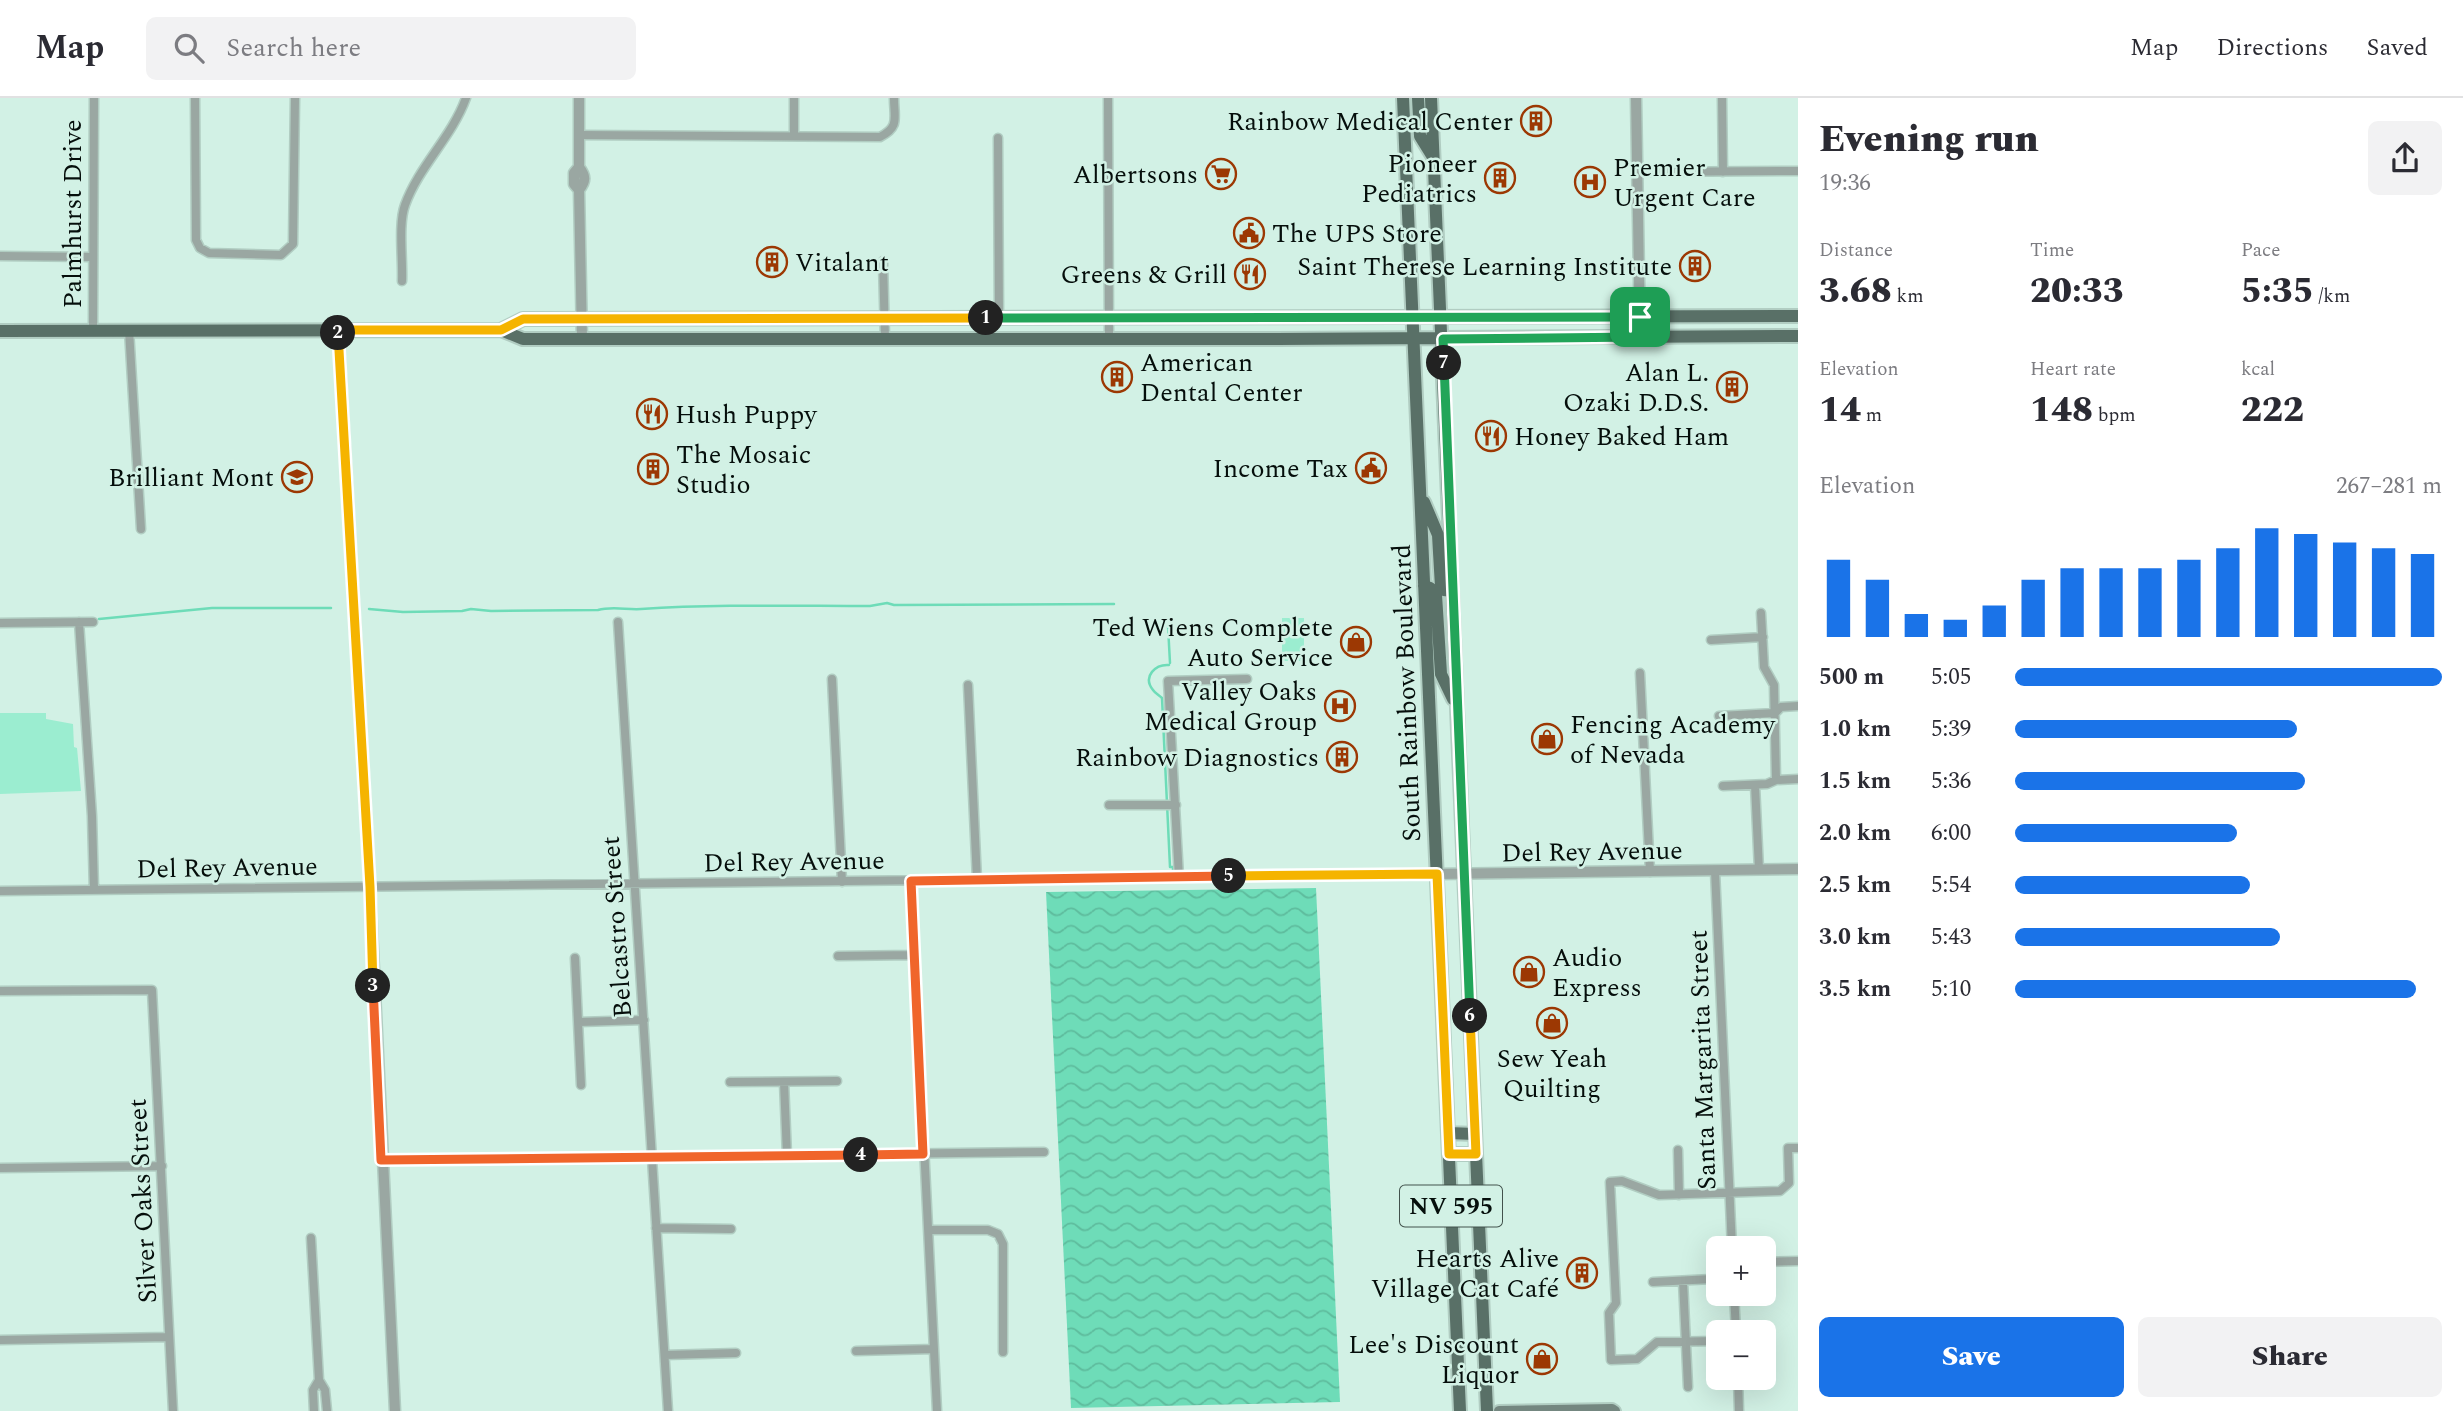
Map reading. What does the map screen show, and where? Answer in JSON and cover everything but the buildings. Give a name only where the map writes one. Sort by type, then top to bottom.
[{"type":"main road","name":"South Rainbow Boulevard","points":[[1403,98],[1460,1411]]},
{"type":"main road","points":[[1418,98],[1419,136],[1435,159]]},
{"type":"main road","name":"South Rainbow Boulevard","points":[[1431,98],[1487,1411]]},
{"type":"main road","points":[[501,330],[523,319],[1798,316]]},
{"type":"main road","points":[[0,331],[501,330],[523,339],[1443,339],[1798,336]]},
{"type":"main road","points":[[1420,492],[1438,535],[1441,587],[1452,591]]},
{"type":"main road","points":[[1424,586],[1430,588],[1436,596],[1441,674],[1457,706]]},
{"type":"main road","points":[[1448,1133],[1475,1134]]},
{"type":"main road","points":[[1449,1154],[1476,1154]]},
{"type":"main road","points":[[1499,1411],[1615,1411]]},
{"type":"street","name":"Palmhurst Drive","points":[[93,98],[93,330]]},
{"type":"street","points":[[195,98],[195,240],[200,248],[209,253],[281,255],[293,243],[295,98]]},
{"type":"street","points":[[402,281],[404,208],[411,191],[461,113],[466,98]]},
{"type":"street","points":[[579,98],[579,167],[574,173],[574,184],[579,190],[582,339]]},
{"type":"street","points":[[794,98],[794,135]]},
{"type":"street","points":[[579,135],[880,137],[890,131],[896,122],[894,98]]},
{"type":"street","points":[[1108,98],[1109,338]]},
{"type":"street","points":[[1636,98],[1640,337]]},
{"type":"street","points":[[1722,98],[1723,172]]},
{"type":"street","points":[[998,138],[999,318]]},
{"type":"street","points":[[1637,172],[1798,171]]},
{"type":"street","points":[[0,257],[93,257]]},
{"type":"street","points":[[883,261],[885,338]]},
{"type":"street","points":[[129,330],[141,529]]},
{"type":"street","points":[[338,330],[370,887],[395,1411]]},
{"type":"street","points":[[1761,614],[1764,667],[1774,685],[1776,780]]},
{"type":"street","points":[[79,622],[92,816],[94,890]]},
{"type":"street","points":[[0,623],[93,622]]},
{"type":"street","name":"Belcastro Street","points":[[618,622],[668,1411]]},
{"type":"street","points":[[1711,640],[1763,637]]},
{"type":"street","points":[[1640,673],[1650,872]]},
{"type":"street","points":[[832,679],[842,882]]},
{"type":"street","points":[[1180,877],[1168,681],[1247,679]]},
{"type":"street","points":[[968,685],[977,880]]},
{"type":"street","points":[[1719,716],[1775,713],[1781,707],[1798,706]]},
{"type":"street","points":[[1723,786],[1798,779]]},
{"type":"street","points":[[1755,785],[1759,870]]},
{"type":"street","points":[[1110,805],[1176,805]]},
{"type":"street","name":"Del Rey Avenue","points":[[0,891],[1798,869]]},
{"type":"street","name":"Santa Margarita Street","points":[[1715,871],[1731,1236]]},
{"type":"street","points":[[911,881],[937,1411]]},
{"type":"street","points":[[838,956],[913,955]]},
{"type":"street","points":[[575,958],[581,1085]]},
{"type":"street","name":"Silver Oaks Street","points":[[0,992],[152,990],[173,1411]]},
{"type":"street","points":[[579,1022],[644,1020]]},
{"type":"street","points":[[730,1082],[837,1080]]},
{"type":"street","points":[[784,1082],[787,1156]]},
{"type":"street","points":[[1706,1341],[1657,1342],[1637,1359],[1611,1360],[1609,1313],[1616,1303],[1611,1182],[1622,1181],[1659,1195],[1780,1191],[1789,1183],[1788,1148],[1798,1148]]},
{"type":"street","points":[[1678,1150],[1679,1195]]},
{"type":"street","points":[[381,1160],[1044,1152]]},
{"type":"street","points":[[0,1168],[162,1166]]},
{"type":"street","points":[[656,1228],[731,1229]]},
{"type":"street","points":[[929,1230],[988,1230],[998,1234],[1003,1244],[1003,1352]]},
{"type":"street","points":[[311,1238],[319,1380],[325,1390],[327,1411]]},
{"type":"street","points":[[1776,1262],[1798,1261]]},
{"type":"street","points":[[1653,1282],[1706,1279]]},
{"type":"street","points":[[1683,1281],[1688,1387]]},
{"type":"street","points":[[0,1340],[169,1337]]},
{"type":"street","points":[[856,1351],[934,1349]]},
{"type":"street","points":[[665,1354],[736,1353]]},
{"type":"street","points":[[314,1411],[313,1390],[319,1380]]},
{"type":"street","points":[[1738,1390],[1739,1411]]},
{"type":"shaded area","points":[[1282,618],[1304,618],[1304,661],[1282,661]]},
{"type":"shaded area","points":[[0,713],[46,713],[46,719],[73,724],[81,791],[0,794]]},
{"type":"water","points":[[1316,888],[1340,1402],[1071,1408],[1046,892]]},
{"type":"waterway","points":[[369,609],[403,612],[471,609],[491,611],[870,606],[887,603],[1114,604]]},
{"type":"waterway","points":[[99,619],[212,608],[331,608]]},
{"type":"waterway","points":[[1168,626],[1170,663]]},
{"type":"waterway","points":[[1169,665],[1155,669],[1149,680],[1153,690],[1162,698],[1170,867],[1173,867],[1173,871]]},
{"type":"place","name":"Rainbow Medical Center","points":[[1536,121]]},
{"type":"place","name":"Albertsons","points":[[1221,174]]},
{"type":"place","name":"Pioneer Pediatrics","points":[[1500,178]]},
{"type":"place","name":"Premier Urgent Care","points":[[1590,182]]},
{"type":"place","name":"The UPS Store","points":[[1249,233]]},
{"type":"place","name":"Vitalant","points":[[772,262]]},
{"type":"place","name":"Saint Therese Learning Institute","points":[[1695,266]]},
{"type":"place","name":"Greens & Grill","points":[[1250,274]]},
{"type":"place","name":"American Dental Center","points":[[1117,377]]},
{"type":"place","name":"Alan L. Ozaki D.D.S.","points":[[1732,387]]},
{"type":"place","name":"Hush Puppy","points":[[652,414]]},
{"type":"place","name":"Honey Baked Ham","points":[[1491,436]]},
{"type":"place","name":"Income Tax","points":[[1371,468]]},
{"type":"place","name":"The Mosaic Studio","points":[[653,469]]},
{"type":"place","name":"Brilliant Mont","points":[[297,477]]},
{"type":"place","name":"Ted Wiens Complete Auto Service","points":[[1356,642]]},
{"type":"place","name":"Valley Oaks Medical Group","points":[[1340,706]]},
{"type":"place","name":"Fencing Academy of Nevada","points":[[1547,739]]},
{"type":"place","name":"Rainbow Diagnostics","points":[[1342,757]]},
{"type":"place","name":"Audio Express","points":[[1529,972]]},
{"type":"place","name":"Sew Yeah Quilting","points":[[1552,1023]]},
{"type":"place","name":"Hearts Alive Village Cat Café","points":[[1582,1273]]},
{"type":"place","name":"Lee's Discount Liquor","points":[[1542,1359]]},
{"type":"route","points":[[1640,317],[1640,337],[1443,339],[1476,1154],[1449,1154],[1437,874],[911,881],[923,1154],[381,1160],[370,887],[338,330],[501,330],[523,319],[1640,317]]}]
